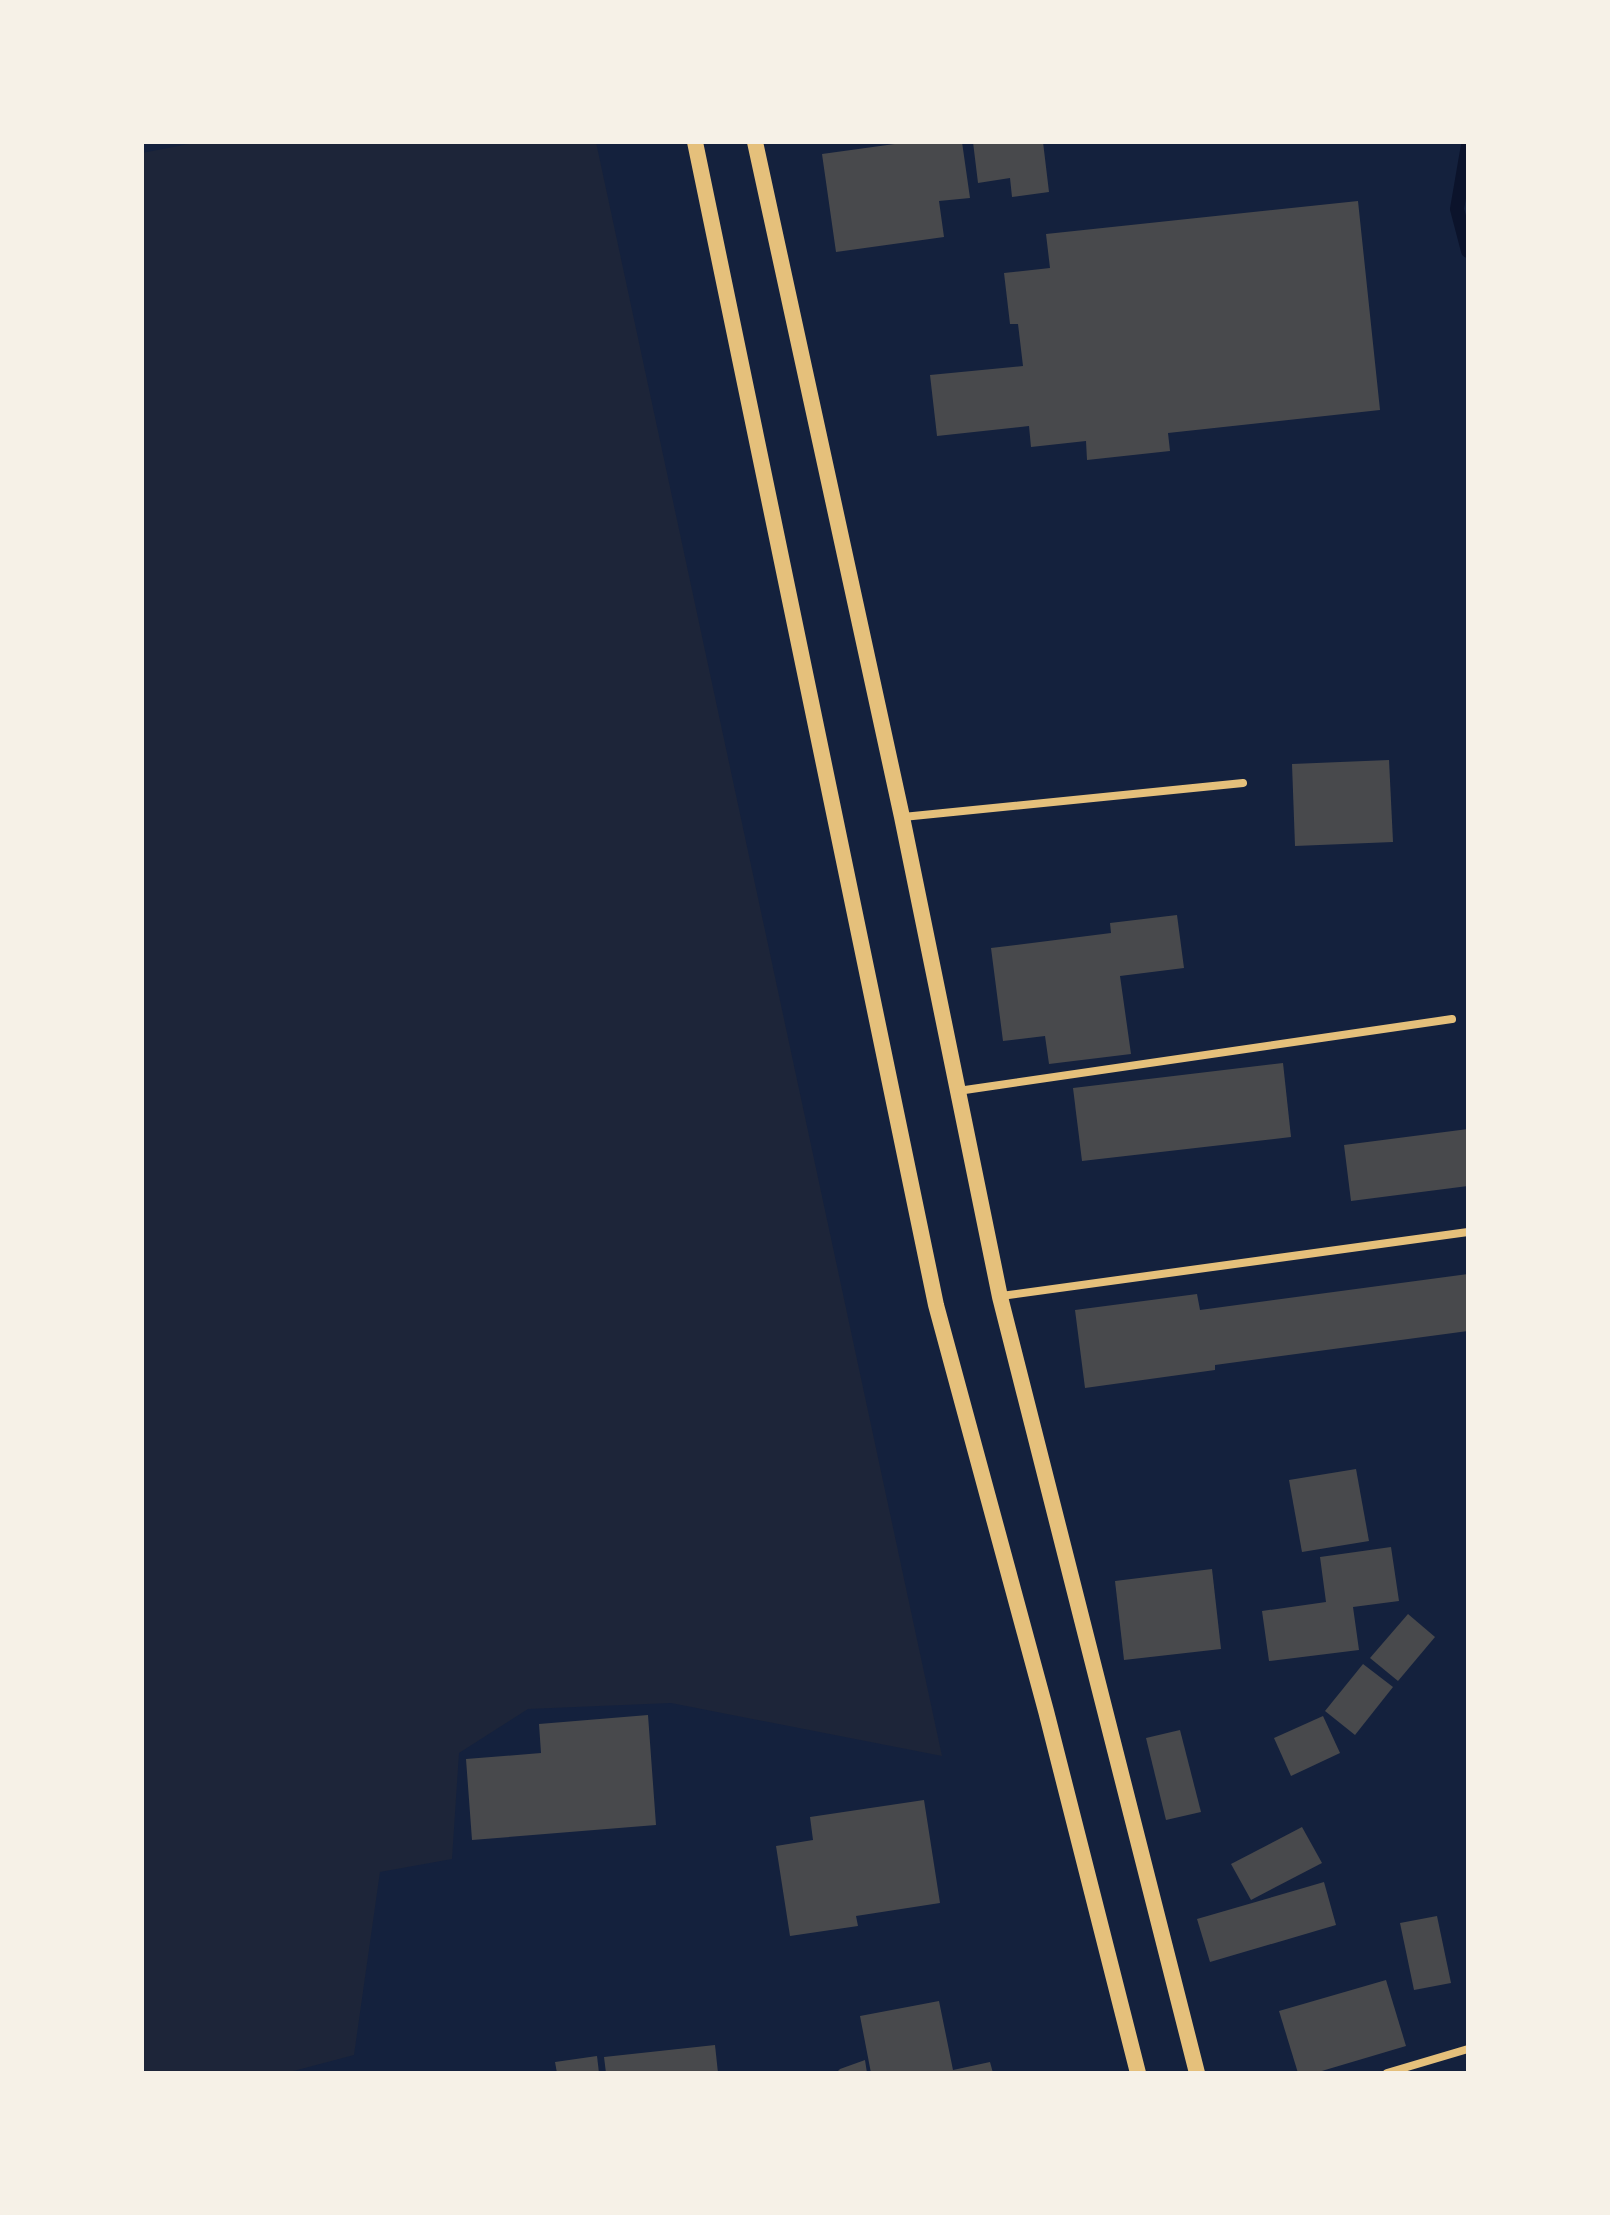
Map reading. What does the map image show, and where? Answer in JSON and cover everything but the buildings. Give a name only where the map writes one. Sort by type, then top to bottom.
[{"type":"main road","points":[[695,142],[936,1305],[1042,1696],[1138,2073]]},
{"type":"main road","points":[[755,142],[902,817],[1000,1297],[1197,2073]]},
{"type":"street","points":[[902,817],[1243,783]]},
{"type":"street","points":[[958,1091],[1452,1019]]},
{"type":"street","points":[[1000,1297],[1468,1232]]},
{"type":"street","points":[[1387,2073],[1468,2049]]},
{"type":"shaded area","points":[[199,142],[596,142],[942,1756],[671,1703],[528,1709],[459,1753],[452,1859],[380,1872],[354,2055],[286,2073],[142,2073],[142,153]]},
{"type":"waterway","points":[[1468,145],[1457,209],[1468,251]]}]
